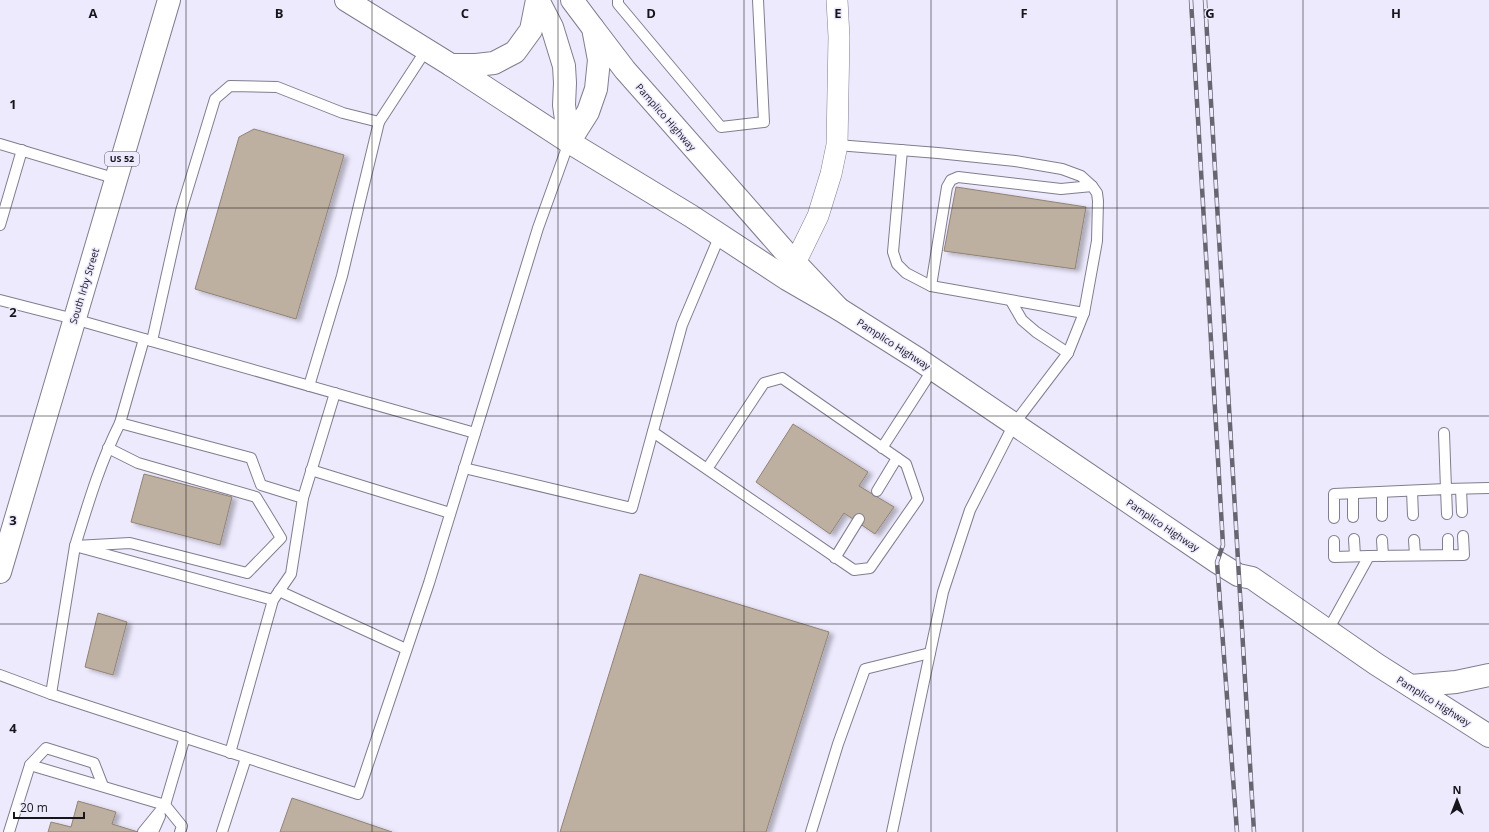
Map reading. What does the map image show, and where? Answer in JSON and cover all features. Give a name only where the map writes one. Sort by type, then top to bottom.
[{"type":"main road","name":"South Irby Street","points":[[0,572],[169,0]]},
{"type":"main road","name":"Pamplico Highway","points":[[346,0],[451,65],[569,142],[933,369],[1217,562],[1238,575],[1252,578],[1376,664],[1489,736]]},
{"type":"main road","points":[[451,65],[494,63],[515,52],[531,30],[538,0]]},
{"type":"main road","points":[[538,0],[552,27],[564,66],[564,105],[569,142]]},
{"type":"main road","name":"Pamplico Highway","points":[[572,0],[626,70],[795,263],[839,309]]},
{"type":"main road","name":"Pamplico Highway","points":[[569,142],[588,112],[596,89],[599,60],[593,28]]},
{"type":"main road","points":[[1411,686],[1456,682],[1489,675]]},
{"type":"street","points":[[795,263],[818,216],[838,145],[839,37],[837,0]]},
{"type":"lane","points":[[618,0],[618,4],[721,127],[764,122],[758,0]]},
{"type":"lane","points":[[309,386],[342,276],[379,122],[426,50]]},
{"type":"lane","points":[[51,694],[76,546],[92,490],[108,448],[120,423],[148,340],[181,211],[215,99],[230,86],[278,87],[343,114],[379,122]]},
{"type":"lane","points":[[0,675],[51,694],[358,794],[429,583],[538,228],[569,142]]},
{"type":"lane","points":[[0,144],[117,179]]},
{"type":"lane","points":[[838,145],[1015,161],[1062,169],[1081,176],[1092,186],[1096,192],[1098,201],[1096,241],[1084,314],[1068,353],[1014,424],[970,510],[944,592],[892,832]]},
{"type":"lane","points":[[0,225],[22,150]]},
{"type":"lane","points":[[902,150],[893,252],[897,264],[906,273],[931,286],[1084,314]]},
{"type":"lane","points":[[931,286],[947,188],[950,180],[958,177],[1061,189],[1092,186]]},
{"type":"lane","points":[[464,468],[632,508],[682,325],[720,235]]},
{"type":"lane","points":[[0,300],[74,318],[475,433]]},
{"type":"lane","points":[[1011,301],[1022,320],[1036,332],[1068,353]]},
{"type":"lane","points":[[882,448],[933,369]]},
{"type":"lane","points":[[652,432],[854,570],[870,568],[918,499],[906,464],[782,378],[764,383],[707,469]]},
{"type":"lane","points":[[230,753],[276,595],[291,574],[303,498],[335,393]]},
{"type":"lane","points":[[120,423],[251,458],[261,485],[303,498]]},
{"type":"lane","points":[[1444,433],[1447,514]]},
{"type":"lane","points":[[76,546],[130,543],[246,573],[281,538],[256,497],[138,463],[108,448]]},
{"type":"lane","points":[[877,491],[897,458]]},
{"type":"lane","points":[[311,470],[450,514]]},
{"type":"lane","points":[[1334,518],[1334,494],[1489,488]]},
{"type":"lane","points":[[1461,489],[1462,512]]},
{"type":"lane","points":[[1412,491],[1413,515]]},
{"type":"lane","points":[[1382,492],[1382,516]]},
{"type":"lane","points":[[1353,494],[1353,517]]},
{"type":"lane","points":[[835,558],[859,519]]},
{"type":"lane","points":[[1334,541],[1334,556],[1464,555],[1463,536]]},
{"type":"lane","points":[[1354,539],[1355,556]]},
{"type":"lane","points":[[1448,539],[1448,555]]},
{"type":"lane","points":[[1382,540],[1383,556]]},
{"type":"lane","points":[[1414,540],[1415,555]]},
{"type":"lane","points":[[76,546],[276,595],[406,649]]},
{"type":"lane","points":[[1328,630],[1369,556]]},
{"type":"lane","points":[[811,832],[838,744],[864,669],[930,653]]},
{"type":"lane","points":[[154,832],[165,805],[185,737]]},
{"type":"lane","points":[[9,832],[30,765],[46,748],[94,763],[102,786]]},
{"type":"lane","points":[[222,832],[246,758]]},
{"type":"lane","points":[[30,765],[165,805],[182,826],[180,832]]},
{"type":"lane","points":[[143,832],[165,805]]},
{"type":"lane","points":[[161,832],[165,805]]},
{"type":"building","points":[[254,129],[344,155],[296,319],[195,289],[239,137]]},
{"type":"building","points":[[956,187],[1086,207],[1075,269],[944,251]]},
{"type":"building","points":[[793,424],[868,472],[859,486],[894,507],[875,534],[844,513],[830,534],[756,482]]},
{"type":"building","points":[[144,474],[232,497],[220,545],[131,522]]},
{"type":"building","points":[[640,574],[829,632],[766,832],[560,832]]},
{"type":"building","points":[[98,613],[127,622],[113,675],[85,667]]},
{"type":"building","points":[[292,798],[392,832],[280,832]]},
{"type":"building","points":[[78,801],[116,812],[112,824],[138,832],[48,832],[51,822],[71,827]]},
{"type":"railway","points":[[1191,0],[1223,545],[1217,562],[1237,832]]},
{"type":"railway","points":[[1205,0],[1254,832]]}]
